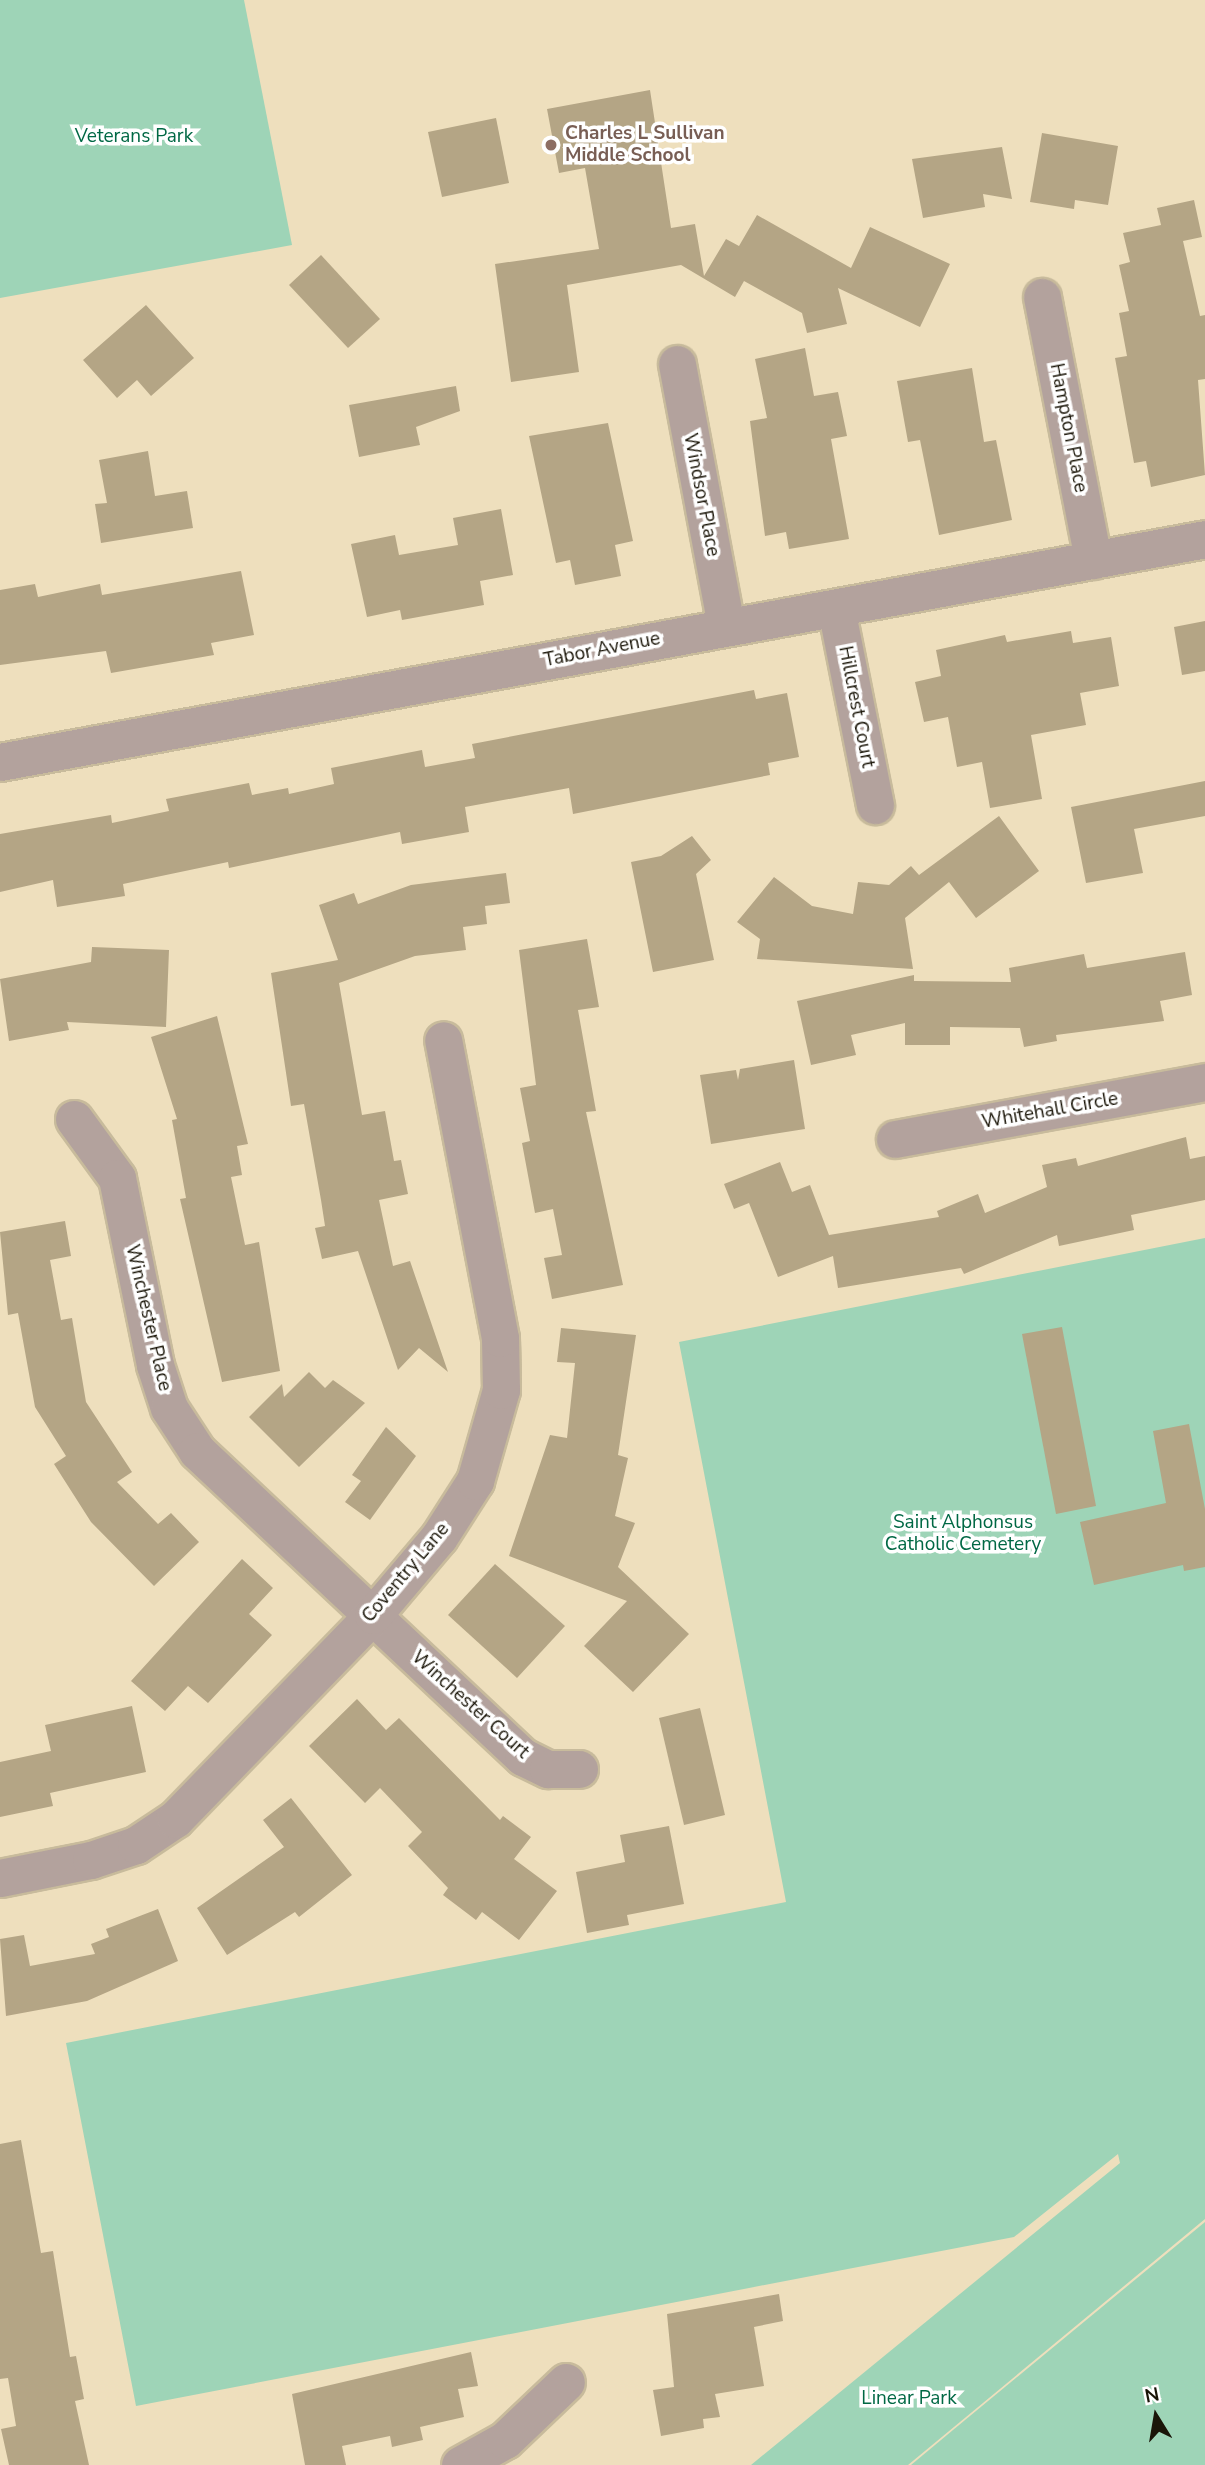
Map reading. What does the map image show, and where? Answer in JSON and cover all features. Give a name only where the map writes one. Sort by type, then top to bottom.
[{"type":"street","name":"Hampton Place","points":[[1042,297],[1093,560]]},
{"type":"street","name":"Windsor Place","points":[[677,364],[726,626]]},
{"type":"street","name":"Tabor Avenue","points":[[0,762],[1205,539]]},
{"type":"street","name":"Hillcrest Court","points":[[836,608],[875,806]]},
{"type":"street","name":"Coventry Lane","points":[[0,1878],[91,1860],[136,1845],[175,1819],[373,1615],[439,1537],[475,1481],[500,1391],[500,1338],[443,1040]]},
{"type":"street","name":"Whitehall Circle","points":[[895,1139],[1205,1082]]},
{"type":"street","name":"Winchester Place","points":[[74,1119],[117,1178],[169,1408],[197,1451],[373,1615]]},
{"type":"street","name":"Winchester Court","points":[[373,1615],[523,1757],[548,1769],[579,1769]]},
{"type":"street","points":[[460,2465],[505,2440],[566,2382]]},
{"type":"green space","name":"Veterans Park","points":[[0,0],[244,0],[292,245],[0,298]]},
{"type":"green space","name":"Saint Alphonsus Catholic Cemetery","points":[[1205,1238],[1205,2219],[908,2465],[751,2465],[1120,2163],[1118,2154],[1014,2237],[136,2406],[66,2043],[786,1902],[679,1342]]},
{"type":"green space","points":[[1205,2222],[1205,2465],[911,2465],[953,2430]]},
{"type":"building","points":[[650,90],[671,228],[695,224],[704,276],[726,239],[739,246],[757,215],[851,268],[870,227],[950,264],[920,327],[838,288],[847,324],[807,333],[802,313],[744,281],[735,297],[681,265],[567,285],[579,372],[511,382],[495,264],[599,249],[585,168],[559,173],[547,109]]},
{"type":"building","points":[[496,118],[509,183],[442,197],[428,132]]},
{"type":"building","points":[[1042,133],[1118,146],[1108,205],[1075,200],[1074,209],[1030,202]]},
{"type":"building","points":[[1002,147],[1012,199],[983,194],[985,207],[923,218],[912,159]]},
{"type":"building","points":[[1194,200],[1202,237],[1183,241],[1200,316],[1205,315],[1205,379],[1198,380],[1205,475],[1151,487],[1146,461],[1134,463],[1115,358],[1127,356],[1119,313],[1129,311],[1119,265],[1130,262],[1123,233],[1161,225],[1157,208]]},
{"type":"building","points":[[321,255],[380,319],[348,348],[289,285]]},
{"type":"building","points":[[146,305],[194,358],[151,396],[137,380],[117,398],[83,360]]},
{"type":"building","points":[[805,348],[814,396],[838,392],[847,436],[831,439],[849,539],[789,549],[786,532],[765,536],[750,421],[767,418],[755,359]]},
{"type":"building","points":[[972,368],[984,442],[996,440],[1012,520],[939,535],[920,440],[908,442],[897,381]]},
{"type":"building","points":[[456,386],[460,411],[416,427],[420,445],[359,457],[349,405]]},
{"type":"building","points":[[608,423],[633,541],[615,545],[621,576],[575,585],[570,560],[556,563],[529,436]]},
{"type":"building","points":[[148,451],[155,496],[187,491],[193,528],[101,543],[95,504],[107,503],[99,460]]},
{"type":"building","points":[[501,509],[513,575],[480,581],[484,605],[402,620],[400,610],[367,617],[351,544],[395,535],[399,555],[458,545],[453,518]]},
{"type":"building","points":[[241,571],[254,635],[211,643],[214,655],[111,673],[106,651],[0,665],[0,590],[35,584],[38,597],[100,584],[102,595]]},
{"type":"building","points":[[1205,621],[1205,671],[1182,675],[1174,627]]},
{"type":"building","points":[[1071,631],[1073,643],[1111,637],[1119,686],[1080,693],[1086,725],[1031,735],[1042,799],[990,808],[982,762],[957,767],[948,717],[924,722],[915,682],[941,676],[936,650],[1005,635],[1007,642]]},
{"type":"building","points":[[754,690],[756,699],[787,693],[799,757],[768,763],[770,775],[573,814],[569,788],[465,807],[469,832],[402,844],[400,832],[229,868],[228,862],[123,884],[125,896],[57,907],[53,880],[0,892],[0,834],[111,815],[112,823],[169,811],[166,799],[249,783],[252,795],[288,788],[289,794],[334,784],[331,768],[422,750],[425,767],[475,758],[472,744]]},
{"type":"building","points":[[1205,781],[1205,816],[1134,829],[1143,873],[1086,883],[1071,807]]},
{"type":"building","points":[[999,816],[1039,871],[976,918],[949,882],[905,918],[913,969],[757,959],[760,939],[737,922],[774,877],[812,906],[853,914],[858,882],[889,885],[911,866],[919,875]]},
{"type":"building","points":[[692,836],[711,860],[696,874],[714,960],[653,972],[631,862],[661,856]]},
{"type":"building","points":[[506,873],[510,903],[485,906],[487,924],[463,927],[466,950],[415,956],[339,983],[362,1115],[385,1111],[394,1161],[401,1160],[408,1194],[379,1200],[393,1266],[410,1261],[448,1372],[419,1348],[398,1370],[358,1251],[322,1259],[315,1228],[325,1226],[304,1104],[291,1106],[271,973],[338,960],[319,905],[354,893],[358,904],[411,885]]},
{"type":"building","points":[[587,939],[599,1007],[578,1010],[596,1111],[586,1112],[623,1285],[552,1299],[544,1258],[562,1255],[553,1209],[535,1213],[522,1143],[530,1141],[520,1088],[536,1085],[519,950]]},
{"type":"building","points":[[92,947],[169,950],[166,1027],[67,1022],[69,1030],[9,1041],[0,979],[91,962]]},
{"type":"building","points":[[1185,952],[1192,995],[1160,1001],[1164,1021],[1056,1035],[1057,1041],[1024,1047],[1020,1028],[950,1027],[950,1045],[905,1045],[905,1023],[851,1035],[856,1055],[811,1065],[797,1001],[914,975],[914,981],[1011,982],[1009,968],[1084,954],[1087,968]]},
{"type":"building","points":[[217,1016],[248,1144],[237,1146],[242,1175],[231,1177],[245,1245],[259,1242],[280,1371],[222,1382],[180,1199],[186,1198],[172,1120],[177,1119],[151,1037]]},
{"type":"building","points":[[794,1060],[805,1129],[711,1144],[700,1075],[736,1070],[738,1080],[740,1069]]},
{"type":"building","points":[[1186,1137],[1190,1159],[1205,1156],[1205,1200],[1131,1215],[1134,1230],[1059,1246],[1057,1235],[964,1274],[961,1268],[838,1288],[833,1256],[778,1277],[749,1203],[734,1209],[724,1184],[780,1162],[792,1192],[810,1185],[829,1235],[939,1217],[937,1211],[978,1194],[985,1213],[1047,1187],[1042,1165],[1076,1158],[1078,1166]]},
{"type":"building","points":[[65,1221],[71,1256],[50,1260],[61,1320],[72,1318],[86,1402],[132,1472],[117,1482],[158,1524],[171,1513],[199,1542],[154,1586],[91,1522],[54,1464],[66,1456],[35,1407],[18,1313],[8,1315],[0,1232]]},
{"type":"building","points":[[1062,1327],[1096,1506],[1056,1514],[1022,1334]]},
{"type":"building","points":[[561,1328],[636,1335],[618,1455],[628,1458],[615,1516],[635,1523],[618,1567],[689,1634],[633,1692],[584,1646],[627,1601],[509,1556],[550,1435],[567,1438],[575,1363],[557,1362]]},
{"type":"building","points":[[309,1372],[325,1388],[333,1380],[365,1403],[299,1467],[249,1417],[282,1384],[284,1397]]},
{"type":"building","points":[[1189,1424],[1205,1509],[1205,1567],[1184,1571],[1183,1565],[1094,1585],[1080,1522],[1166,1503],[1153,1431]]},
{"type":"building","points":[[386,1427],[416,1456],[370,1520],[345,1502],[361,1481],[352,1475]]},
{"type":"building","points":[[242,1559],[273,1588],[249,1614],[272,1635],[208,1703],[188,1686],[165,1711],[131,1681]]},
{"type":"building","points":[[495,1564],[565,1626],[517,1678],[448,1615]]},
{"type":"building","points":[[357,1699],[386,1730],[399,1718],[500,1820],[503,1816],[531,1837],[514,1859],[557,1891],[519,1940],[482,1912],[476,1920],[443,1895],[448,1888],[408,1846],[422,1832],[380,1788],[365,1803],[309,1746]]},
{"type":"building","points":[[132,1706],[146,1772],[50,1793],[53,1806],[0,1817],[0,1762],[51,1751],[45,1725]]},
{"type":"building","points":[[700,1708],[725,1815],[684,1825],[659,1718]]},
{"type":"building","points":[[291,1798],[352,1875],[299,1917],[295,1912],[227,1955],[197,1908],[284,1847],[263,1820]]},
{"type":"building","points":[[669,1826],[684,1904],[627,1915],[629,1925],[587,1933],[576,1872],[625,1862],[620,1835]]},
{"type":"building","points":[[158,1909],[178,1961],[87,2001],[6,2016],[0,1939],[24,1935],[30,1966],[95,1954],[91,1944],[109,1937],[106,1929]]},
{"type":"building","points":[[21,2140],[41,2253],[53,2251],[70,2357],[76,2356],[84,2399],[75,2401],[89,2465],[9,2465],[1,2429],[16,2426],[8,2378],[0,2379],[0,2144]]},
{"type":"building","points":[[779,2294],[783,2321],[754,2327],[764,2386],[715,2394],[720,2417],[703,2419],[704,2428],[661,2436],[653,2390],[674,2387],[667,2314]]},
{"type":"building","points":[[471,2352],[478,2386],[458,2389],[464,2417],[420,2427],[423,2440],[392,2447],[390,2436],[342,2446],[346,2465],[305,2465],[292,2394]]},
{"type":"place","name":"Charles L Sullivan Middle School","points":[[551,145]]},
{"type":"park label","name":"Linear Park","points":[[909,2399]]}]
